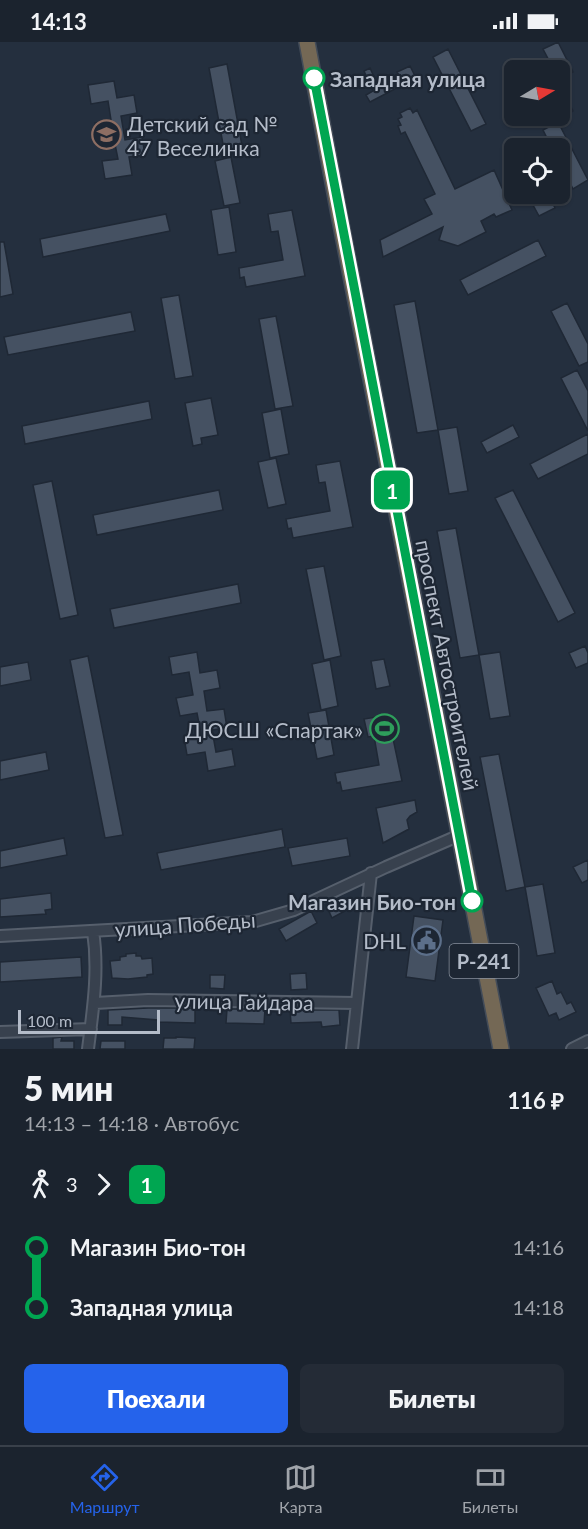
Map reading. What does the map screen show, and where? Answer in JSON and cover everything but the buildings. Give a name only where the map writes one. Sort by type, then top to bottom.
[{"type":"highway","name":"проспект Автостроителей","points":[[307,42],[501,1049]]},
{"type":"street","name":"улица Победы","points":[[0,936],[252,922],[294,910],[371,873],[460,836]]},
{"type":"street","points":[[352,1049],[371,873]]},
{"type":"street","points":[[88,1049],[95,1003],[96,968],[93,931]]},
{"type":"street","name":"улица Гайдара","points":[[95,1003],[148,1000],[357,1003]]},
{"type":"street","points":[[0,1032],[91,1029]]},
{"type":"street","points":[[572,1049],[588,1041]]},
{"type":"bus line","name":"1","points":[[314,78],[472,901]]},
{"type":"place","name":"Западная улица","points":[[314,78]]},
{"type":"place","name":"Детский сад № 47 Веселинка","points":[[106,135]]},
{"type":"place","name":"ДЮСШ «Спартак»","points":[[384,729]]},
{"type":"place","name":"Магазин Био-тон","points":[[472,901]]},
{"type":"place","name":"DHL","points":[[427,940]]}]
